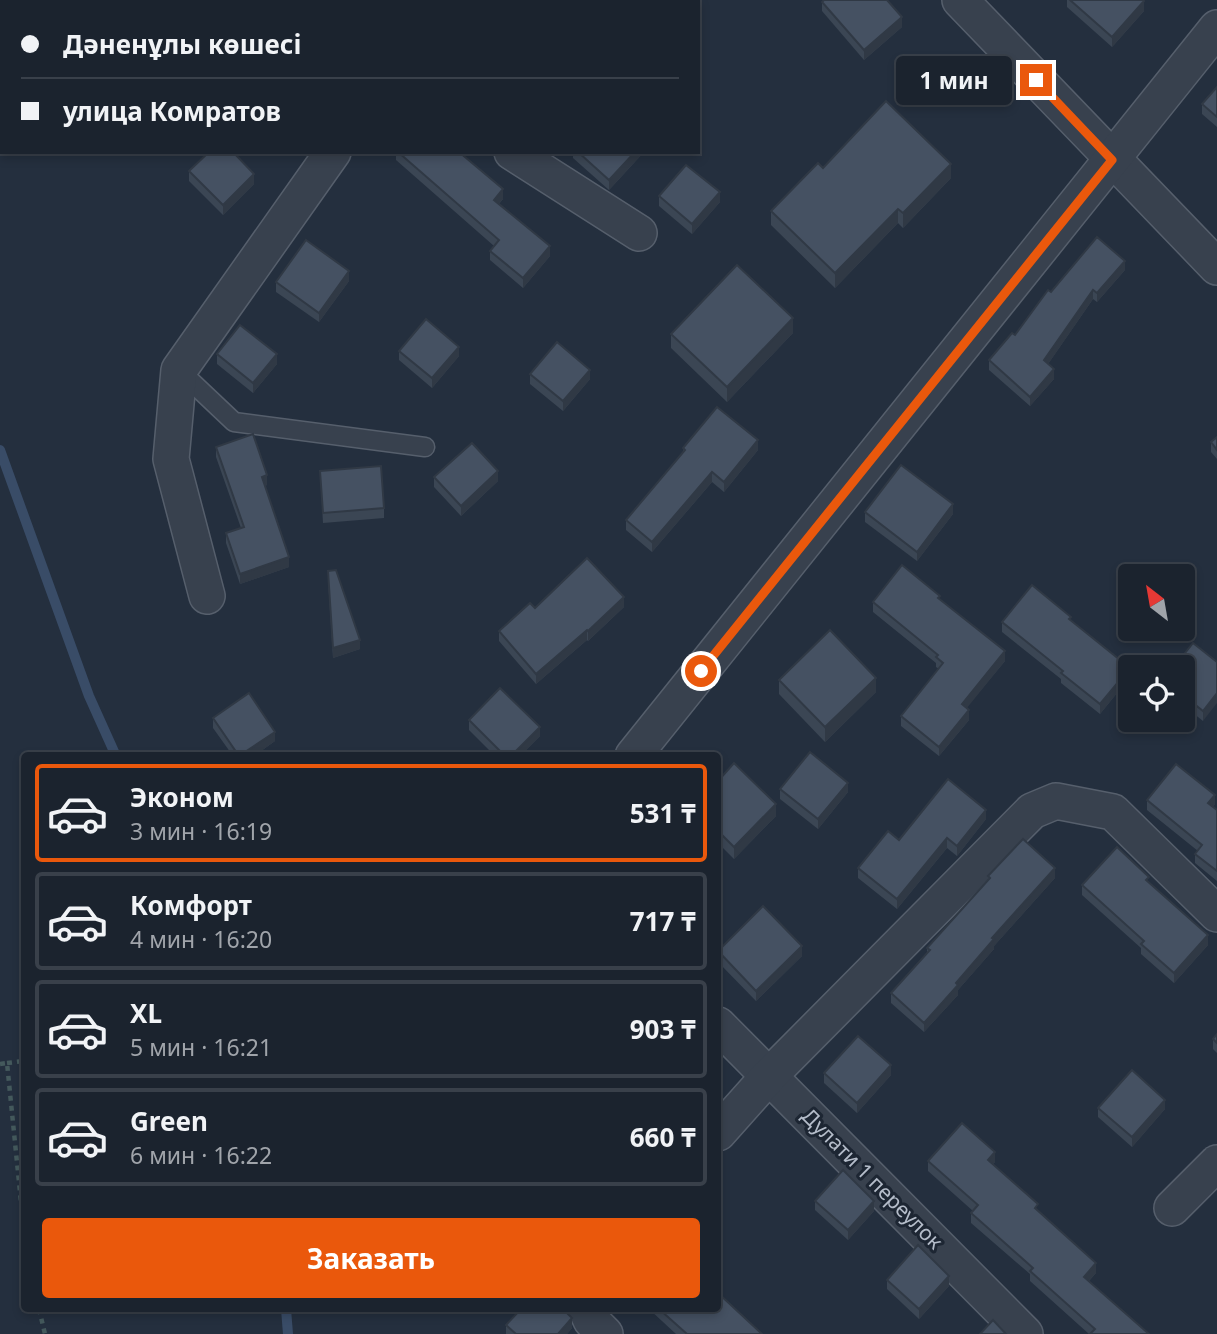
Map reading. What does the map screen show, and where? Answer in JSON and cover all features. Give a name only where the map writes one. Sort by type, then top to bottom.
[{"type":"street","points":[[960,0],[1217,267]]},
{"type":"street","points":[[636,752],[1217,28]]},
{"type":"street","points":[[207,596],[172,459],[179,370],[332,154]]},
{"type":"street","points":[[515,154],[639,233]]},
{"type":"street","points":[[721,1130],[769,1076],[1032,811],[1056,801],[1113,812],[1217,914]]},
{"type":"street","name":"Дулати 1 переулок","points":[[721,1028],[1025,1334]]},
{"type":"street","points":[[1172,1208],[1217,1163]]},
{"type":"lane","points":[[179,370],[234,422],[425,447]]},
{"type":"path","points":[[0,1064],[21,1061]]},
{"type":"path","points":[[7,1063],[21,1202]]},
{"type":"path","points":[[40,1312],[45,1334]]},
{"type":"building","points":[[887,0],[902,17],[864,50],[822,2]]},
{"type":"building","points":[[1070,0],[1143,0],[1144,1],[1112,37]]},
{"type":"building","points":[[1217,87],[1217,117],[1202,104]]},
{"type":"building","points":[[886,101],[951,164],[903,213],[898,209],[835,273],[771,211],[818,163],[823,168]]},
{"type":"building","points":[[207,154],[235,154],[254,174],[223,205],[189,171]]},
{"type":"building","points":[[400,154],[461,154],[503,189],[494,200],[550,246],[523,278],[490,251],[499,240]]},
{"type":"building","points":[[580,154],[633,154],[609,180]]},
{"type":"building","points":[[686,165],[720,192],[692,224],[659,196]]},
{"type":"building","points":[[1097,237],[1125,261],[1097,293],[1093,290],[1044,360],[1054,369],[1030,397],[989,360],[1012,333],[1015,335],[1048,290],[1051,292]]},
{"type":"building","points":[[306,240],[349,271],[319,313],[276,282]]},
{"type":"building","points":[[737,265],[793,318],[727,387],[671,334]]},
{"type":"building","points":[[426,319],[459,347],[432,378],[399,351]]},
{"type":"building","points":[[240,325],[277,354],[253,383],[217,354]]},
{"type":"building","points":[[557,342],[590,370],[563,401],[530,374]]},
{"type":"building","points":[[717,407],[758,440],[724,482],[712,472],[652,542],[626,520]]},
{"type":"building","points":[[253,434],[267,475],[262,477],[289,557],[240,574],[226,533],[244,527],[216,447]]},
{"type":"building","points":[[1217,437],[1217,450],[1211,442]]},
{"type":"building","points":[[472,443],[498,471],[461,506],[434,477]]},
{"type":"building","points":[[901,465],[953,504],[917,552],[865,512]]},
{"type":"building","points":[[381,466],[384,508],[323,513],[320,471]]},
{"type":"building","points":[[587,558],[624,597],[536,674],[499,631],[530,603],[535,608]]},
{"type":"building","points":[[902,565],[940,596],[938,598],[1005,651],[962,704],[969,710],[939,747],[901,716],[943,663],[936,657],[938,655],[873,602]]},
{"type":"building","points":[[336,570],[360,640],[333,648],[328,571]]},
{"type":"building","points":[[1032,585],[1118,658],[1118,682],[1100,704],[1002,622]]},
{"type":"building","points":[[830,630],[876,678],[825,727],[779,680]]},
{"type":"building","points":[[1193,643],[1217,662],[1217,693],[1203,711],[1195,705],[1195,655],[1184,655]]},
{"type":"building","points":[[500,688],[540,727],[515,752],[501,752],[469,720]]},
{"type":"building","points":[[249,693],[275,732],[245,752],[236,752],[213,718]]},
{"type":"building","points":[[810,752],[848,783],[818,819],[780,789]]},
{"type":"building","points":[[734,763],[776,804],[734,847],[721,834],[721,778]]},
{"type":"building","points":[[1176,764],[1215,795],[1208,803],[1217,810],[1217,871],[1195,854],[1202,845],[1147,800]]},
{"type":"building","points":[[948,779],[986,810],[957,846],[947,838],[897,899],[858,868],[888,831],[899,840]]},
{"type":"building","points":[[1023,839],[1055,868],[992,938],[994,939],[956,983],[958,985],[924,1023],[891,993],[990,878],[988,876]]},
{"type":"building","points":[[1117,847],[1149,877],[1146,880],[1208,935],[1174,973],[1141,944],[1144,941],[1082,885]]},
{"type":"building","points":[[763,906],[802,946],[756,991],[721,954],[721,948]]},
{"type":"building","points":[[858,1036],[891,1065],[857,1103],[824,1073]]},
{"type":"building","points":[[1132,1070],[1165,1100],[1132,1137],[1098,1108]]},
{"type":"building","points":[[962,1123],[995,1152],[988,1160],[1038,1204],[1035,1208],[1096,1263],[1084,1277],[1149,1334],[1090,1334],[1095,1329],[1030,1271],[1033,1268],[971,1213],[978,1205],[928,1161]]},
{"type":"building","points":[[843,1170],[874,1201],[848,1230],[815,1201]]},
{"type":"building","points":[[918,1245],[949,1276],[919,1309],[887,1280]]},
{"type":"building","points":[[721,1296],[762,1334],[687,1334],[662,1312],[721,1312]]},
{"type":"building","points":[[518,1312],[566,1312],[572,1318],[558,1334],[516,1334],[506,1325]]},
{"type":"building","points":[[993,1320],[1006,1334],[980,1334]]},
{"type":"waterway","points":[[0,450],[89,696],[114,752]]},
{"type":"waterway","points":[[286,1312],[288,1334]]},
{"type":"route","points":[[701,671],[1112,160],[1036,80]]}]
